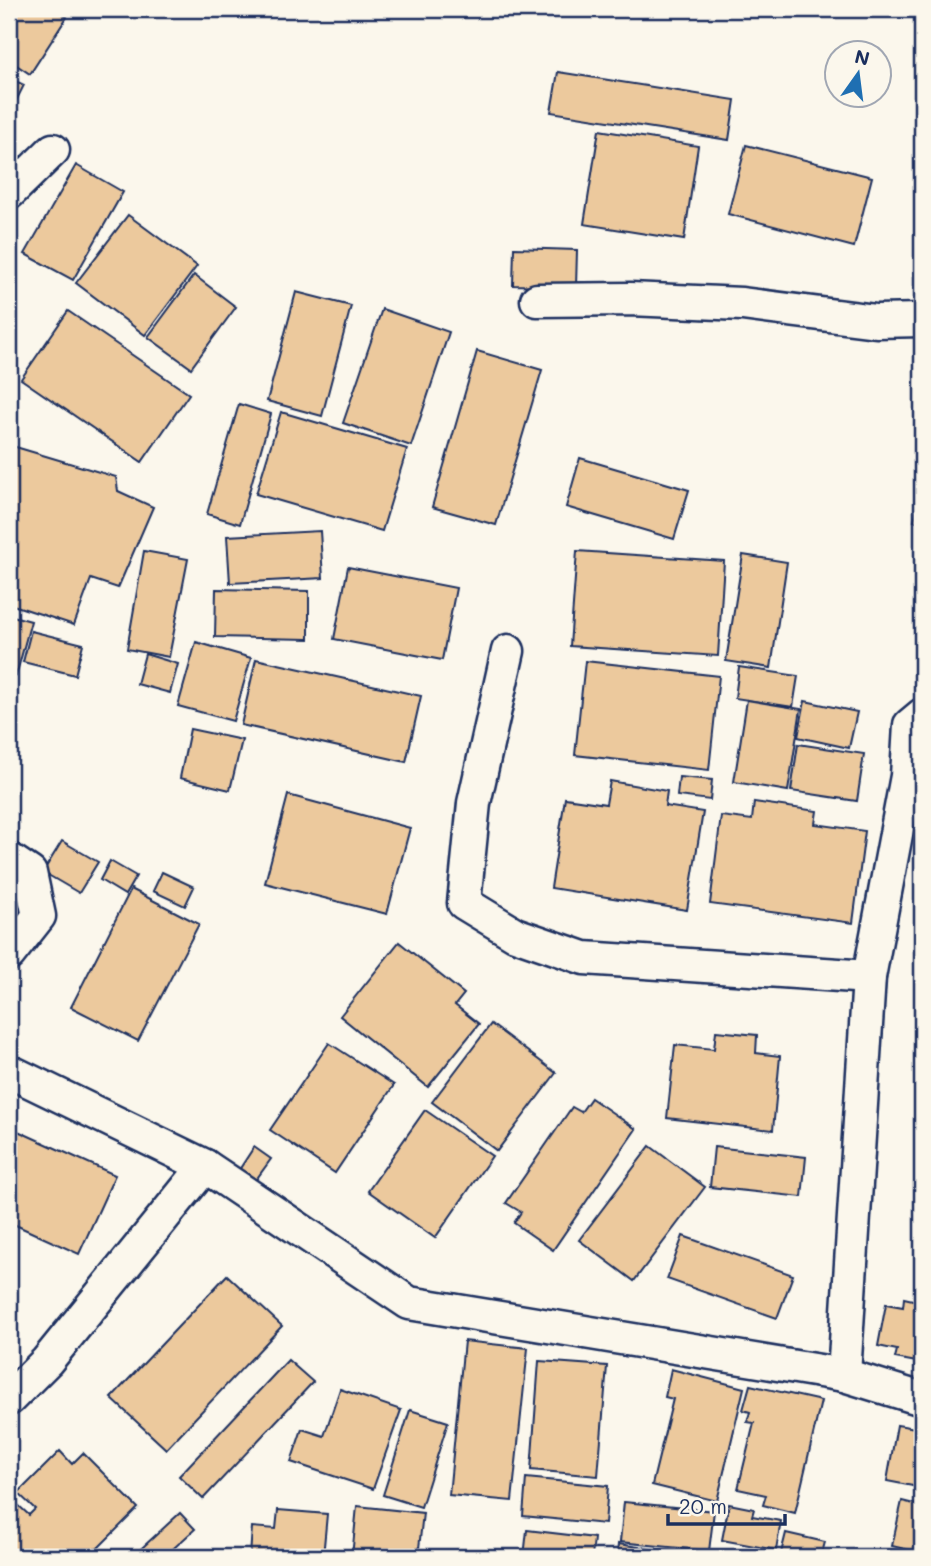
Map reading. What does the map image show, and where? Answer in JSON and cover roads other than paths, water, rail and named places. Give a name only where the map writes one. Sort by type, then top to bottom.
[{"type":"street","points":[[9,193],[52,150]]},
{"type":"street","points":[[537,300],[630,299],[742,304],[876,321],[922,320]]},
{"type":"street","points":[[508,651],[474,803],[464,904],[514,934],[584,958],[869,977]]},
{"type":"street","points":[[844,1375],[869,977],[907,776],[910,725],[922,715]]},
{"type":"street","points":[[9,859],[30,873],[39,916],[9,954]]},
{"type":"street","points":[[9,1072],[205,1166],[409,1303],[844,1375],[922,1399]]},
{"type":"street","points":[[9,1399],[47,1361],[205,1166]]}]
